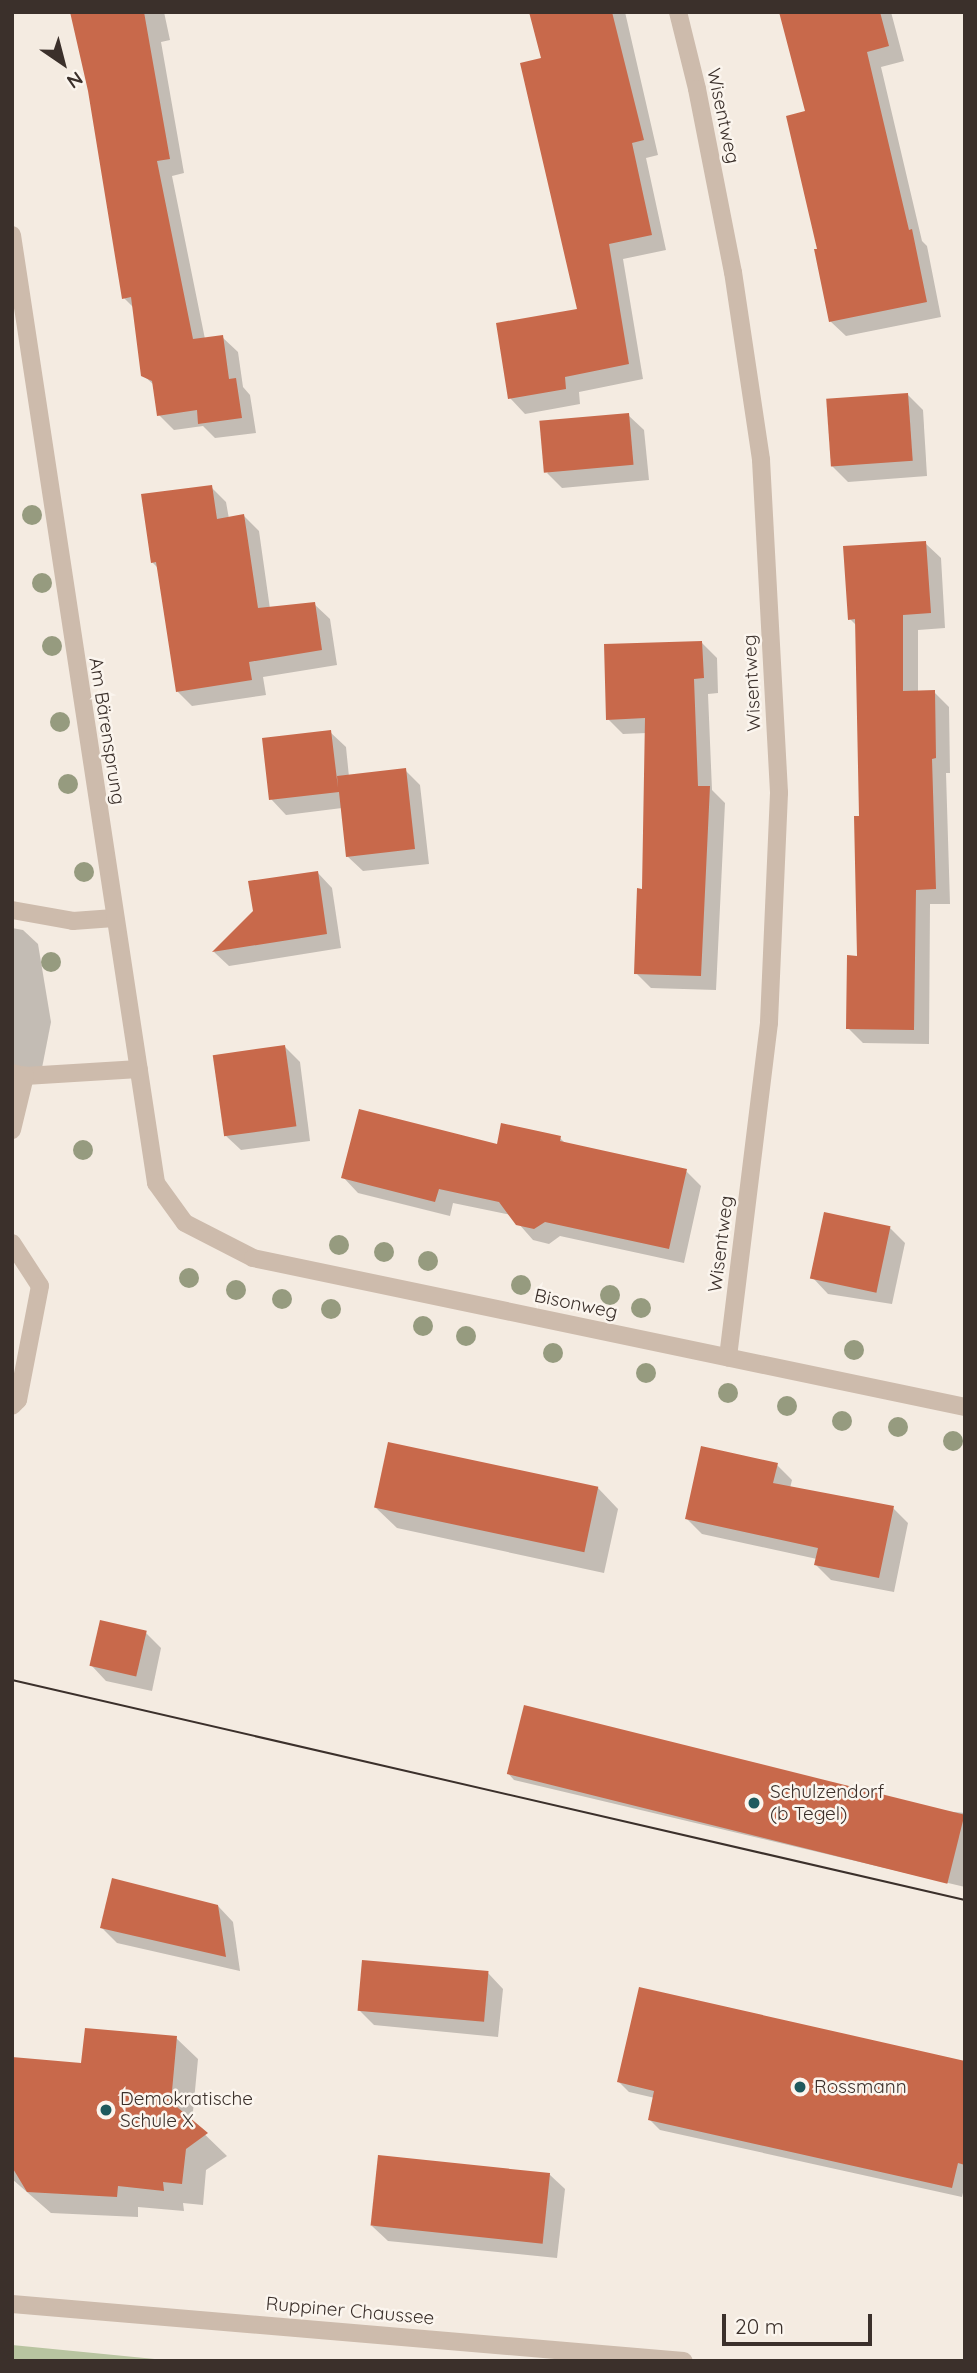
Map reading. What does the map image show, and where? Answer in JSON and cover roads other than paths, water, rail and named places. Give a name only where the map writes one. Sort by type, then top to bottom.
[{"type":"street","name":"Wisentweg","points":[[678,12],[697,89],[733,271],[761,460],[779,793],[768,1023],[728,1357]]},
{"type":"street","name":"Am Bärensprung","points":[[12,235],[20,341],[156,1184],[185,1223]]},
{"type":"street","points":[[12,910],[73,921],[114,918]]},
{"type":"street","points":[[12,1130],[18,1074],[139,1069]]},
{"type":"street","name":"Bisonweg","points":[[185,1223],[253,1258],[965,1407]]},
{"type":"street","points":[[12,1243],[40,1286],[18,1400],[12,1406]]},
{"type":"street","name":"Ruppiner Chaussee","points":[[12,2304],[684,2361]]},
{"type":"tram line","points":[[12,1680],[965,1900]]},
{"type":"place","name":"Schulzendorf (b Tegel)","points":[[754,1803]]},
{"type":"place","name":"Rossmann","points":[[800,2087]]},
{"type":"place","name":"Demokratische Schule X","points":[[106,2110]]}]
